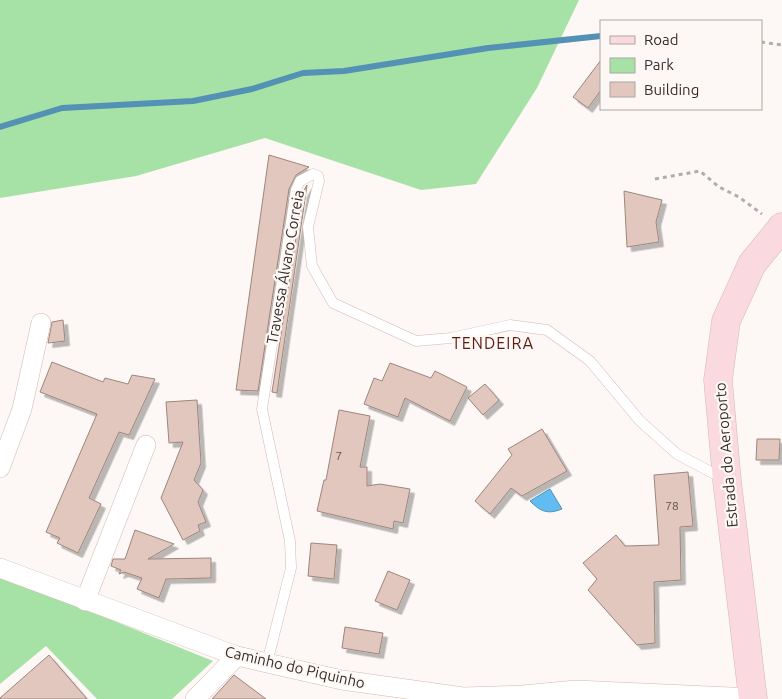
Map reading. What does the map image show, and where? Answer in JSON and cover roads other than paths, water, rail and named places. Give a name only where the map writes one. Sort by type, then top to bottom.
[{"type":"main road","name":"Estrada do Aeroporto","points":[[753,699],[727,481],[718,380],[726,321],[752,264],[781,228]]},
{"type":"street","points":[[0,468],[22,409],[41,323]]},
{"type":"street","points":[[85,601],[146,445]]},
{"type":"street","name":"Caminho do Piquinho","points":[[0,568],[237,656],[342,680],[463,697],[523,695],[576,690],[753,699]]},
{"type":"street","points":[[195,699],[237,656]]},
{"type":"lane","name":"Travessa Álvaro Correia","points":[[267,663],[291,568],[290,541],[262,408],[296,190],[300,181],[313,174],[318,176],[319,181],[308,227],[312,266],[333,303],[416,340],[450,338],[510,325],[547,330],[590,362],[640,421],[677,454],[727,481]]},
{"type":"water","points":[[550,489],[562,509],[552,512],[544,511],[530,501]]},
{"type":"waterway","points":[[0,127],[62,108],[193,101],[252,89],[303,73],[344,71],[488,48],[600,36]]},
{"type":"district","name":"TENDEIRA","points":[[493,343]]}]
